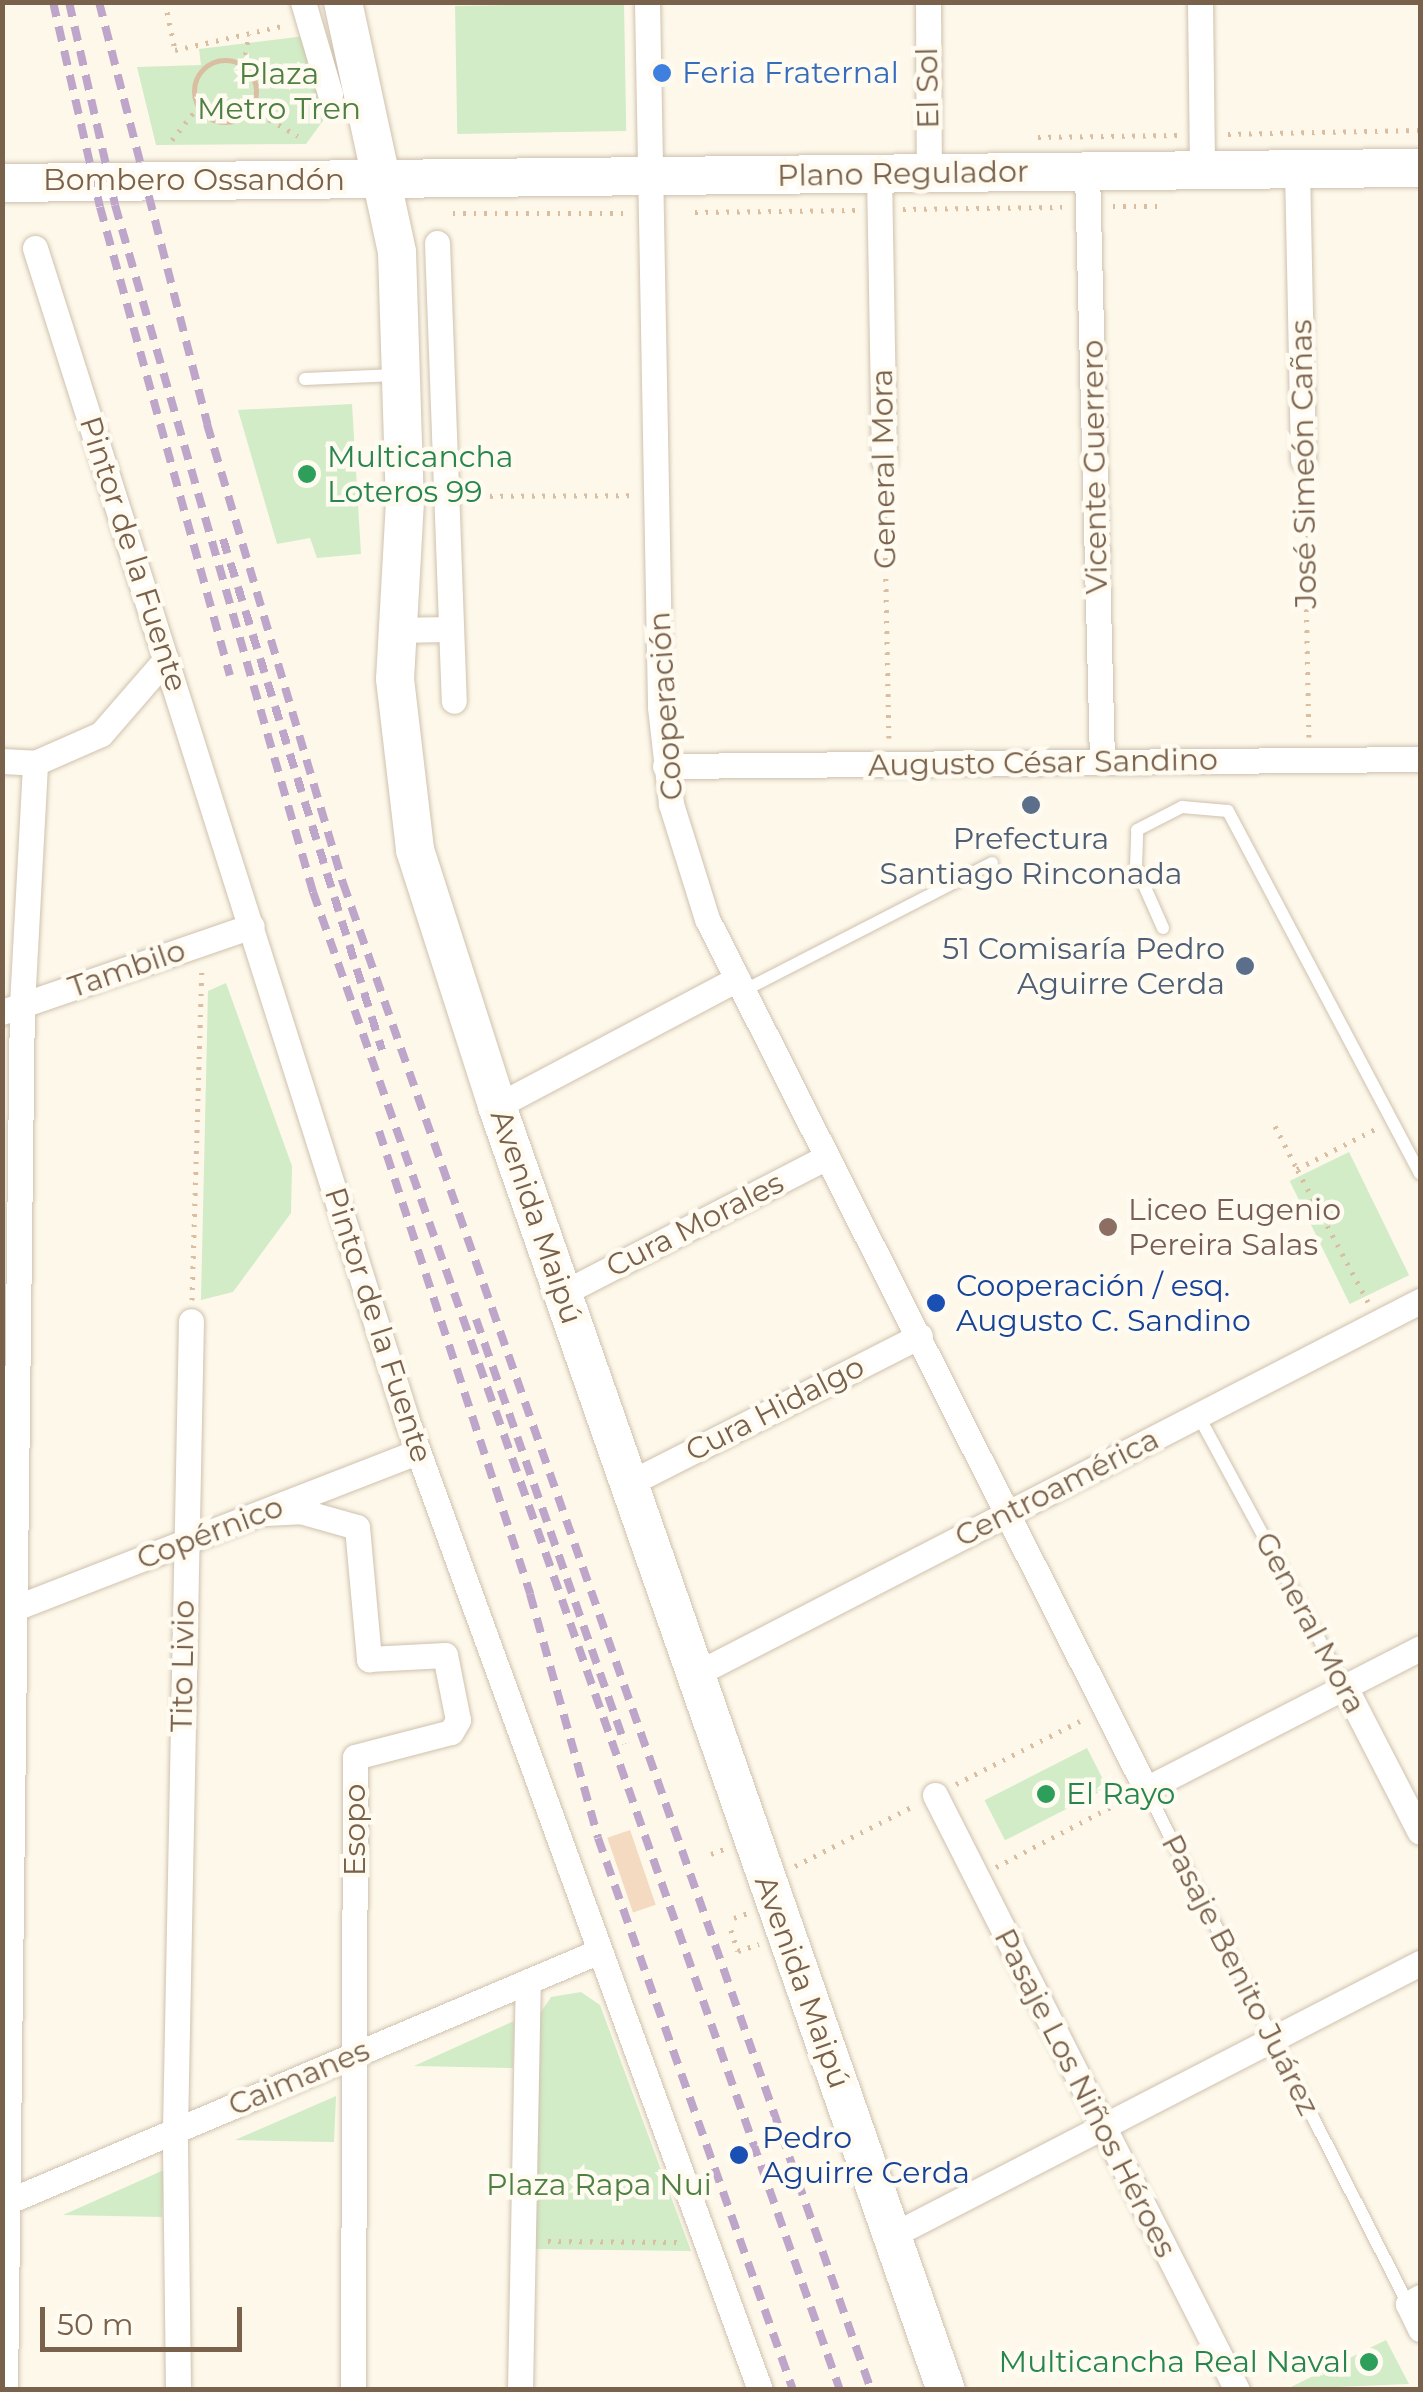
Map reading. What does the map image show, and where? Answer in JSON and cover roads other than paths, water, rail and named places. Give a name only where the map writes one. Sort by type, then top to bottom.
[{"type":"main road","name":"Avenida Maipú","points":[[343,2],[385,180],[403,375],[394,630],[399,746],[416,850],[497,1106],[694,1675],[758,1897],[892,2236],[946,2390]]},
{"type":"main road","name":"Plano Regulador","points":[[385,180],[650,177],[880,192],[929,174],[1088,189],[1202,152],[1297,169],[1420,168]]},
{"type":"main road","name":"Bombero Ossandón","points":[[2,184],[385,180]]},
{"type":"street","name":"Cooperación","points":[[647,2],[665,766],[690,877],[740,985],[1010,1512]]},
{"type":"street","name":"El Sol","points":[[928,2],[929,174]]},
{"type":"street","points":[[1200,2],[1202,152]]},
{"type":"street","points":[[306,11],[330,94]]},
{"type":"street","name":"José Simeón Cañas","points":[[1297,169],[1304,460]]},
{"type":"street","name":"Vicente Guerrero","points":[[1088,189],[1102,762]]},
{"type":"street","name":"General Mora","points":[[880,192],[884,461]]},
{"type":"street","points":[[437,242],[454,701]]},
{"type":"street","name":"Pintor de la Fuente","points":[[34,248],[418,1452],[596,1952],[760,2390]]},
{"type":"street","points":[[394,630],[450,629]]},
{"type":"street","points":[[2,761],[35,763],[101,734],[166,658]]},
{"type":"street","name":"Augusto César Sandino","points":[[665,766],[1420,759]]},
{"type":"street","points":[[5,2390],[12,1009],[35,763]]},
{"type":"street","name":"Tambilo","points":[[12,1009],[252,926]]},
{"type":"street","points":[[497,1106],[740,985]]},
{"type":"street","name":"Cura Morales","points":[[563,1293],[827,1157]]},
{"type":"street","name":"Centroamérica","points":[[694,1675],[1379,1322],[1419,1306]]},
{"type":"street","name":"Tito Livio","points":[[178,2390],[176,2130],[191,1321]]},
{"type":"street","name":"Cura Hidalgo","points":[[630,1483],[920,1336]]},
{"type":"street","name":"Copérnico","points":[[7,1611],[418,1452]]},
{"type":"street","name":"Esopo","points":[[264,1513],[300,1511],[357,1527],[369,1659],[444,1656],[458,1720],[451,1732],[356,1757],[353,2390]]},
{"type":"street","name":"Pasaje Benito Juárez","points":[[1010,1512],[1146,1789]]},
{"type":"street","points":[[1146,1789],[1420,1648]]},
{"type":"street","name":"General Mora","points":[[1345,1687],[1420,1832]]},
{"type":"street","name":"Pasaje Los Niños Héroes","points":[[934,1795],[1237,2390]]},
{"type":"street","name":"Caimanes","points":[[5,2203],[596,1952]]},
{"type":"street","points":[[892,2236],[1420,1962]]},
{"type":"street","points":[[520,2390],[528,1981]]},
{"type":"street","name":"Pasaje Benito Juárez","points":[[1414,2300],[1420,2329]]},
{"type":"lane","points":[[305,379],[403,375]]},
{"type":"lane","points":[[1163,928],[1136,867],[1137,830],[1182,808],[1228,810],[1420,1172]]},
{"type":"lane","points":[[740,985],[992,863]]},
{"type":"lane","name":"General Mora","points":[[1198,1415],[1345,1687]]},
{"type":"lane","name":"Pasaje Benito Juárez","points":[[1146,1789],[1272,2038],[1414,2300]]},
{"type":"railway","points":[[53,2],[100,207],[230,675]]},
{"type":"railway","points":[[69,2],[115,205],[313,892],[840,2390]]},
{"type":"railway","points":[[99,2],[207,424],[343,883],[871,2390]]},
{"type":"railway","points":[[223,539],[382,1050]]},
{"type":"railway","points":[[379,1131],[530,1594],[598,1838],[793,2390]]},
{"type":"railway","points":[[476,1319],[625,1744]]},
{"type":"place","name":"Feria Fraternal","points":[[662,73]]},
{"type":"place","name":"Multicancha Loteros 99","points":[[307,474]]},
{"type":"place","name":"Prefectura Santiago Rinconada","points":[[1031,805]]},
{"type":"place","name":"51 Comisaría Pedro Aguirre Cerda","points":[[1245,966]]},
{"type":"place","name":"Liceo Eugenio Pereira Salas","points":[[1108,1227]]},
{"type":"place","name":"Cooperación / esq. Augusto C. Sandino","points":[[936,1303]]},
{"type":"place","name":"El Rayo","points":[[1046,1794]]},
{"type":"place","name":"Pedro Aguirre Cerda","points":[[739,2155]]},
{"type":"place","name":"Multicancha Real Naval","points":[[1369,2362]]},
{"type":"park label","name":"Plaza Metro Tren","points":[[279,91]]},
{"type":"park label","name":"Plaza Rapa Nui","points":[[599,2185]]}]
